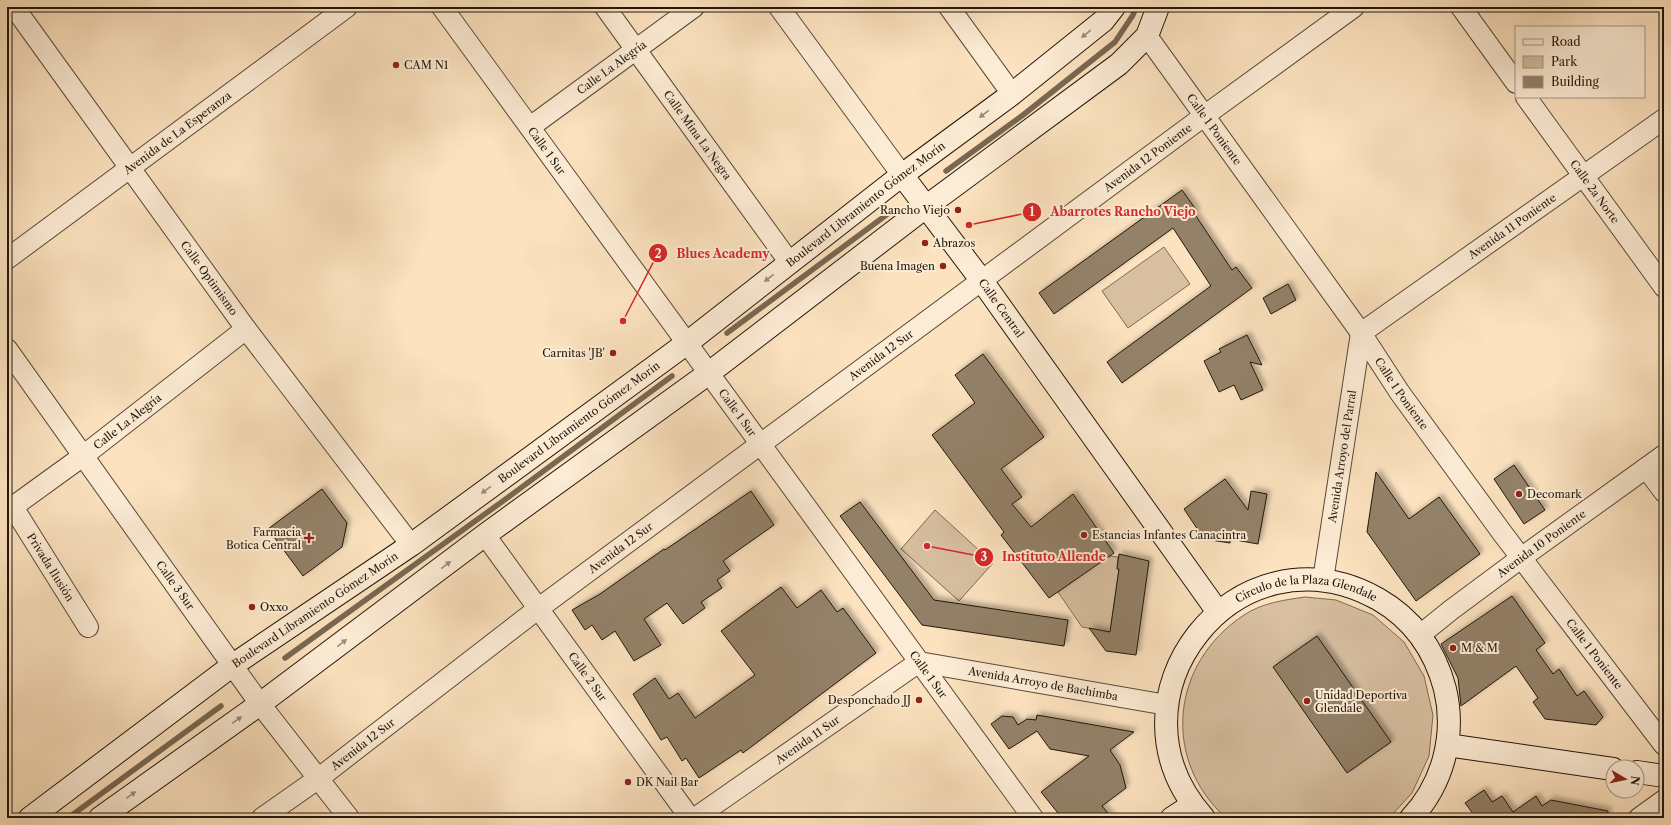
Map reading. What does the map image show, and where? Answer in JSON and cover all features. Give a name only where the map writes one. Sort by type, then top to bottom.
[{"type":"main road","points":[[100,818],[260,704],[485,535],[709,373],[927,206],[1119,64],[1146,36],[1158,7]]},
{"type":"main road","name":"Boulevard Libramiento Gómez Morín","points":[[30,818],[233,665],[411,545],[687,343],[902,175],[1012,94],[1102,21],[1110,9]]},
{"type":"main road","name":"Calle Central","points":[[902,175],[927,206],[982,282],[1218,612]]},
{"type":"main road","name":"Círculo de la Plaza Glendale","points":[[1198,811],[1174,767],[1167,740],[1167,705],[1176,670],[1193,638],[1218,612],[1241,596],[1267,585],[1295,580],[1323,580],[1360,589],[1393,608],[1420,635],[1440,669],[1449,706],[1448,745],[1442,768],[1432,790],[1411,818]]},
{"type":"main road","points":[[1448,745],[1605,768]]},
{"type":"main road","points":[[1645,773],[1664,776]]},
{"type":"main road","points":[[1172,818],[1198,811]]},
{"type":"street","name":"Avenida de La Esperanza","points":[[7,259],[347,7]]},
{"type":"street","name":"Calle 1 Sur","points":[[442,7],[1033,818]]},
{"type":"street","name":"Calle Mina La Negra","points":[[605,7],[790,262]]},
{"type":"street","name":"Calle La Alegría","points":[[530,127],[694,7]]},
{"type":"street","name":"Calle Central","points":[[779,7],[902,175]]},
{"type":"street","points":[[949,7],[1012,94]]},
{"type":"street","name":"Avenida 12 Poniente","points":[[982,282],[1204,116],[1354,7]]},
{"type":"street","points":[[1461,7],[1515,82]]},
{"type":"street","name":"Calle Optimismo","points":[[21,10],[130,169],[246,329],[411,545]]},
{"type":"street","name":"Calle 1 Poniente","points":[[1146,36],[1361,333],[1400,393],[1521,558],[1664,745]]},
{"type":"street","name":"Calle 2a Norte","points":[[1527,98],[1664,286]]},
{"type":"street","name":"Avenida 11 Poniente","points":[[1361,333],[1664,119]]},
{"type":"street","name":"Avenida 12 Sur","points":[[262,818],[319,778],[539,608],[982,282]]},
{"type":"street","name":"Calle La Alegría","points":[[10,509],[83,456],[246,329]]},
{"type":"street","name":"Avenida Arroyo del Parral","points":[[1323,580],[1361,333]]},
{"type":"street","name":"Calle 3 Sur","points":[[7,349],[260,704],[349,818]]},
{"type":"street","name":"Avenida 10 Poniente","points":[[1420,635],[1521,558],[1664,455]]},
{"type":"street","points":[[1646,468],[1664,492]]},
{"type":"street","name":"Privada Ilusión","points":[[10,509],[88,627]]},
{"type":"street","name":"Calle 2 Sur","points":[[485,535],[690,818]]},
{"type":"street","name":"Avenida Arroyo de Bachimba","points":[[919,662],[1167,705]]},
{"type":"street","name":"Avenida 11 Sur","points":[[695,818],[919,662]]},
{"type":"street","points":[[1639,818],[1664,800]]},
{"type":"green space","points":[[1164,247],[1190,284],[1128,328],[1102,291]]},
{"type":"green space","points":[[935,510],[993,563],[959,601],[901,549]]},
{"type":"green space","points":[[1109,556],[1118,557],[1117,568],[1119,569],[1110,632],[1082,627],[1058,592]]},
{"type":"green space","name":"Unidad Deportiva Glendale","points":[[1305,597],[1336,600],[1373,615],[1404,642],[1424,676],[1433,715],[1429,756],[1412,793],[1389,818],[1226,818],[1205,794],[1191,768],[1184,740],[1183,712],[1189,685],[1201,659],[1220,635],[1244,615],[1266,605]]},
{"type":"building","points":[[1182,190],[1197,211],[1194,213],[1232,270],[1236,267],[1252,288],[1122,383],[1107,362],[1211,286],[1173,228],[1054,314],[1039,293]]},
{"type":"building","points":[[1288,284],[1296,300],[1271,314],[1263,298]]},
{"type":"building","points":[[1247,335],[1262,365],[1250,362],[1263,390],[1241,400],[1234,385],[1219,392],[1204,361],[1221,352],[1219,349]]},
{"type":"building","points":[[983,354],[1044,437],[1001,469],[1022,497],[1012,504],[1031,527],[1073,494],[1114,553],[1049,598],[1001,535],[1004,532],[932,435],[975,403],[955,375]]},
{"type":"building","name":"Decomark","points":[[1514,465],[1545,510],[1524,524],[1494,479]]},
{"type":"building","points":[[1376,472],[1409,519],[1439,497],[1480,554],[1416,601],[1367,532]]},
{"type":"building","points":[[1225,479],[1248,510],[1251,491],[1267,494],[1258,544],[1230,539],[1230,543],[1204,539],[1184,509]]},
{"type":"building","name":"Farmacia Botica Central","points":[[322,489],[347,523],[342,547],[303,576],[268,529]]},
{"type":"building","points":[[751,491],[774,525],[723,561],[730,571],[717,580],[722,588],[701,602],[705,608],[683,624],[667,603],[644,619],[661,645],[634,661],[615,631],[602,640],[592,625],[585,630],[572,610],[600,594]]},
{"type":"building","points":[[860,502],[934,600],[1068,620],[1064,646],[922,625],[840,516]]},
{"type":"building","points":[[1119,554],[1149,561],[1136,655],[1106,651],[1089,628],[1110,632],[1119,569],[1117,569]]},
{"type":"building","points":[[781,587],[797,608],[821,590],[837,612],[843,608],[876,653],[743,753],[741,750],[699,778],[686,758],[682,761],[667,737],[661,740],[633,694],[655,678],[669,699],[678,693],[695,718],[755,675],[721,631]]},
{"type":"building","points":[[1512,596],[1545,643],[1536,650],[1553,674],[1559,669],[1577,696],[1584,691],[1603,717],[1596,725],[1545,719],[1533,702],[1538,698],[1516,666],[1461,706],[1458,678],[1441,644]]},
{"type":"building","points":[[1317,636],[1391,742],[1347,773],[1273,667]]},
{"type":"building","points":[[1037,715],[1134,732],[1110,750],[1120,765],[1126,788],[1102,806],[1112,818],[1062,818],[1041,792],[1089,756],[1050,749],[1037,731],[1009,749],[991,724],[1002,716],[1013,717],[1018,725],[1027,719],[1036,720]]},
{"type":"building","points":[[1484,790],[1492,802],[1502,796],[1513,812],[1536,796],[1542,806],[1551,800],[1608,811],[1607,818],[1470,818],[1474,815],[1465,803]]},
{"type":"waterway","points":[[946,171],[1023,115],[1115,42],[1133,15],[1136,7]]},
{"type":"waterway","points":[[727,333],[893,210]]},
{"type":"waterway","points":[[285,658],[503,501],[672,376]]},
{"type":"waterway","points":[[68,818],[221,706]]},
{"type":"place","name":"CAM N1","points":[[396,65]]},
{"type":"place","name":"Rancho Viejo","points":[[958,210]]},
{"type":"place","name":"Abarrotes Rancho Viejo","points":[[969,225]]},
{"type":"place","name":"Abrazos","points":[[925,243]]},
{"type":"place","name":"Buena Imagen","points":[[943,266]]},
{"type":"place","name":"Blues Academy","points":[[623,321]]},
{"type":"place","name":"Carnitas 'JB'","points":[[613,353]]},
{"type":"place","name":"Decomark","points":[[1519,494]]},
{"type":"place","name":"Estancias Infantes Canacintra","points":[[1084,535]]},
{"type":"place","name":"Farmacia Botica Central","points":[[309,538]]},
{"type":"place","name":"Instituto Allende","points":[[927,546]]},
{"type":"place","name":"Oxxo","points":[[252,607]]},
{"type":"place","name":"M & M","points":[[1453,648]]},
{"type":"place","name":"Desponchado JJ","points":[[919,700]]},
{"type":"place","name":"Unidad Deportiva Glendale","points":[[1307,701]]},
{"type":"place","name":"DK Nail Bar","points":[[628,782]]}]
